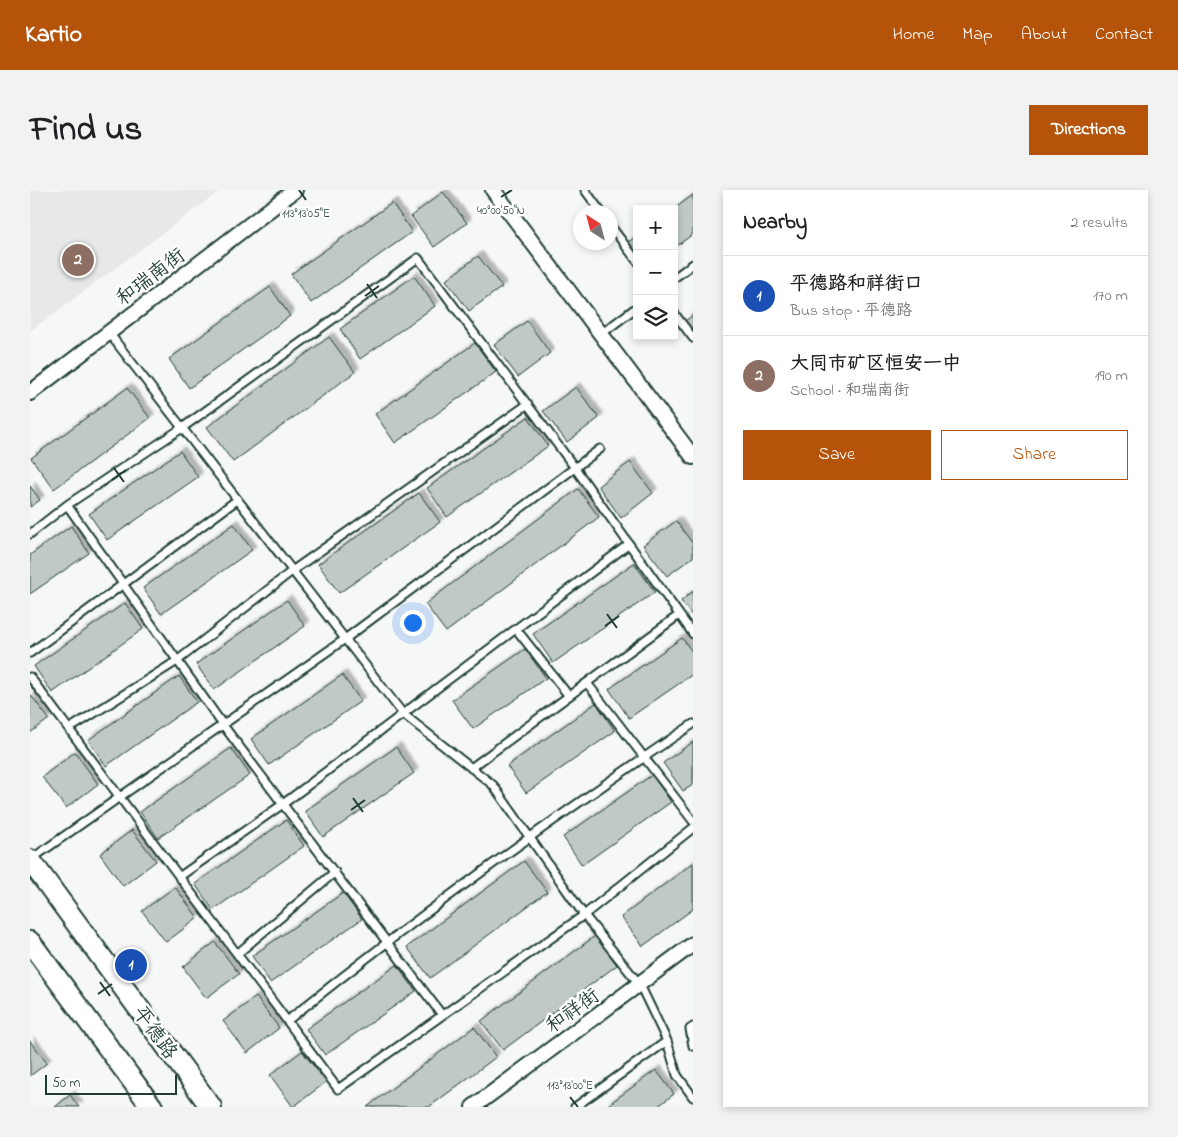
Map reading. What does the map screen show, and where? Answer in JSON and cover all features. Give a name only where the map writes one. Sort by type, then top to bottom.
[{"type":"main road","name":"平德路","points":[[30,860],[211,1107]]},
{"type":"main road","points":[[30,942],[152,1107]]},
{"type":"street","name":"和瑞南街","points":[[30,393],[295,190]]},
{"type":"street","points":[[493,190],[693,457]]},
{"type":"street","name":"和祥街","points":[[473,1107],[693,944]]},
{"type":"lane","points":[[584,190],[596,205]]},
{"type":"lane","points":[[618,236],[633,256]]},
{"type":"lane","points":[[30,534],[67,505],[182,428],[418,258],[575,468],[693,634]]},
{"type":"lane","points":[[678,275],[693,264]]},
{"type":"lane","points":[[601,334],[633,310]]},
{"type":"lane","points":[[678,317],[693,338]]},
{"type":"lane","points":[[109,333],[403,714],[492,785],[584,915],[640,985],[667,1041],[677,1075],[693,1097]]},
{"type":"lane","points":[[69,729],[178,661],[292,571],[528,404]]},
{"type":"lane","points":[[30,860],[345,639],[600,449]]},
{"type":"lane","points":[[30,653],[237,500]]},
{"type":"lane","points":[[67,505],[223,724],[442,1015]]},
{"type":"lane","points":[[179,877],[283,804],[629,544]]},
{"type":"lane","points":[[471,768],[680,615]]},
{"type":"lane","points":[[516,629],[569,696]]},
{"type":"lane","points":[[30,677],[338,1089],[584,915],[693,828]]},
{"type":"lane","points":[[586,683],[693,821]]},
{"type":"lane","points":[[287,1021],[387,941],[529,836],[693,724]]},
{"type":"lane","points":[[237,954],[335,872]]},
{"type":"lane","points":[[693,1027],[690,1029],[693,1046]]},
{"type":"lane","points":[[575,1107],[667,1041]]},
{"type":"shaded area","points":[[30,190],[221,190],[30,331]]},
{"type":"building","points":[[443,192],[467,223],[434,247],[411,216]]},
{"type":"building","points":[[693,195],[693,234],[678,245],[678,206]]},
{"type":"building","points":[[392,203],[412,232],[311,303],[291,274]]},
{"type":"building","points":[[633,239],[633,249],[628,242]]},
{"type":"building","points":[[478,256],[502,287],[469,311],[446,280]]},
{"type":"building","points":[[414,276],[435,306],[360,359],[340,329]]},
{"type":"building","points":[[270,287],[290,316],[189,388],[169,359]]},
{"type":"building","points":[[693,315],[693,333],[685,321]]},
{"type":"building","points":[[527,321],[550,353],[518,377],[494,345]]},
{"type":"building","points":[[329,337],[355,372],[233,462],[207,427]]},
{"type":"building","points":[[475,343],[496,372],[395,443],[375,414]]},
{"type":"building","points":[[576,387],[599,418],[567,442],[543,411]]},
{"type":"building","points":[[127,388],[150,418],[54,489],[31,458]]},
{"type":"building","points":[[528,417],[548,446],[447,517],[427,488]]},
{"type":"building","points":[[180,451],[198,477],[107,540],[89,514]]},
{"type":"building","points":[[630,462],[653,493],[621,518],[598,486]]},
{"type":"building","points":[[30,486],[40,500],[30,507]]},
{"type":"building","points":[[578,489],[599,517],[446,632],[425,604]]},
{"type":"building","points":[[419,493],[440,522],[339,593],[318,564]]},
{"type":"building","points":[[676,521],[693,544],[693,557],[667,576],[643,545]]},
{"type":"building","points":[[234,524],[252,550],[161,614],[143,588]]},
{"type":"building","points":[[71,526],[89,553],[30,594],[30,555]]},
{"type":"building","points":[[634,563],[655,592],[553,663],[533,634]]},
{"type":"building","points":[[693,591],[693,617],[681,601]]},
{"type":"building","points":[[287,600],[305,626],[214,690],[196,664]]},
{"type":"building","points":[[125,603],[143,629],[52,693],[34,666]]},
{"type":"building","points":[[682,638],[693,653],[693,674],[629,718],[609,689]]},
{"type":"building","points":[[525,649],[546,678],[473,729],[452,700]]},
{"type":"building","points":[[342,675],[361,701],[269,765],[251,739]]},
{"type":"building","points":[[179,676],[197,702],[106,766],[88,740]]},
{"type":"building","points":[[30,694],[49,719],[30,733]]},
{"type":"building","points":[[596,703],[615,731],[526,793],[507,766]]},
{"type":"building","points":[[693,742],[693,785],[683,791],[663,763]]},
{"type":"building","points":[[396,747],[414,773],[323,837],[305,811]]},
{"type":"building","points":[[231,748],[250,775],[158,838],[140,812]]},
{"type":"building","points":[[75,752],[98,784],[66,808],[42,777]]},
{"type":"building","points":[[652,775],[671,802],[582,865],[563,837]]},
{"type":"building","points":[[286,820],[304,846],[213,910],[195,884]]},
{"type":"building","points":[[132,830],[156,861],[123,886],[100,854]]},
{"type":"building","points":[[524,861],[547,892],[430,978],[407,947]]},
{"type":"building","points":[[693,863],[693,909],[643,946],[621,917]]},
{"type":"building","points":[[175,887],[198,918],[166,942],[142,911]]},
{"type":"building","points":[[343,893],[362,919],[270,983],[252,956]]},
{"type":"building","points":[[595,936],[617,965],[503,1050],[481,1021]]},
{"type":"building","points":[[215,942],[239,974],[206,998],[183,967]]},
{"type":"building","points":[[397,965],[416,991],[325,1055],[306,1029]]},
{"type":"building","points":[[256,997],[279,1028],[247,1053],[223,1021]]},
{"type":"building","points":[[474,1027],[496,1057],[429,1107],[367,1107]]},
{"type":"building","points":[[30,1041],[47,1063],[30,1076]]},
{"type":"building","points":[[302,1051],[326,1082],[293,1107],[270,1075]]},
{"type":"building","points":[[656,1070],[674,1094],[657,1107],[605,1107]]},
{"type":"building","points":[[70,1095],[79,1107],[55,1107]]},
{"type":"place","name":"大同市矿区恒安一中","points":[[78,260]]},
{"type":"place","name":"平德路和祥街口","points":[[131,965]]}]
